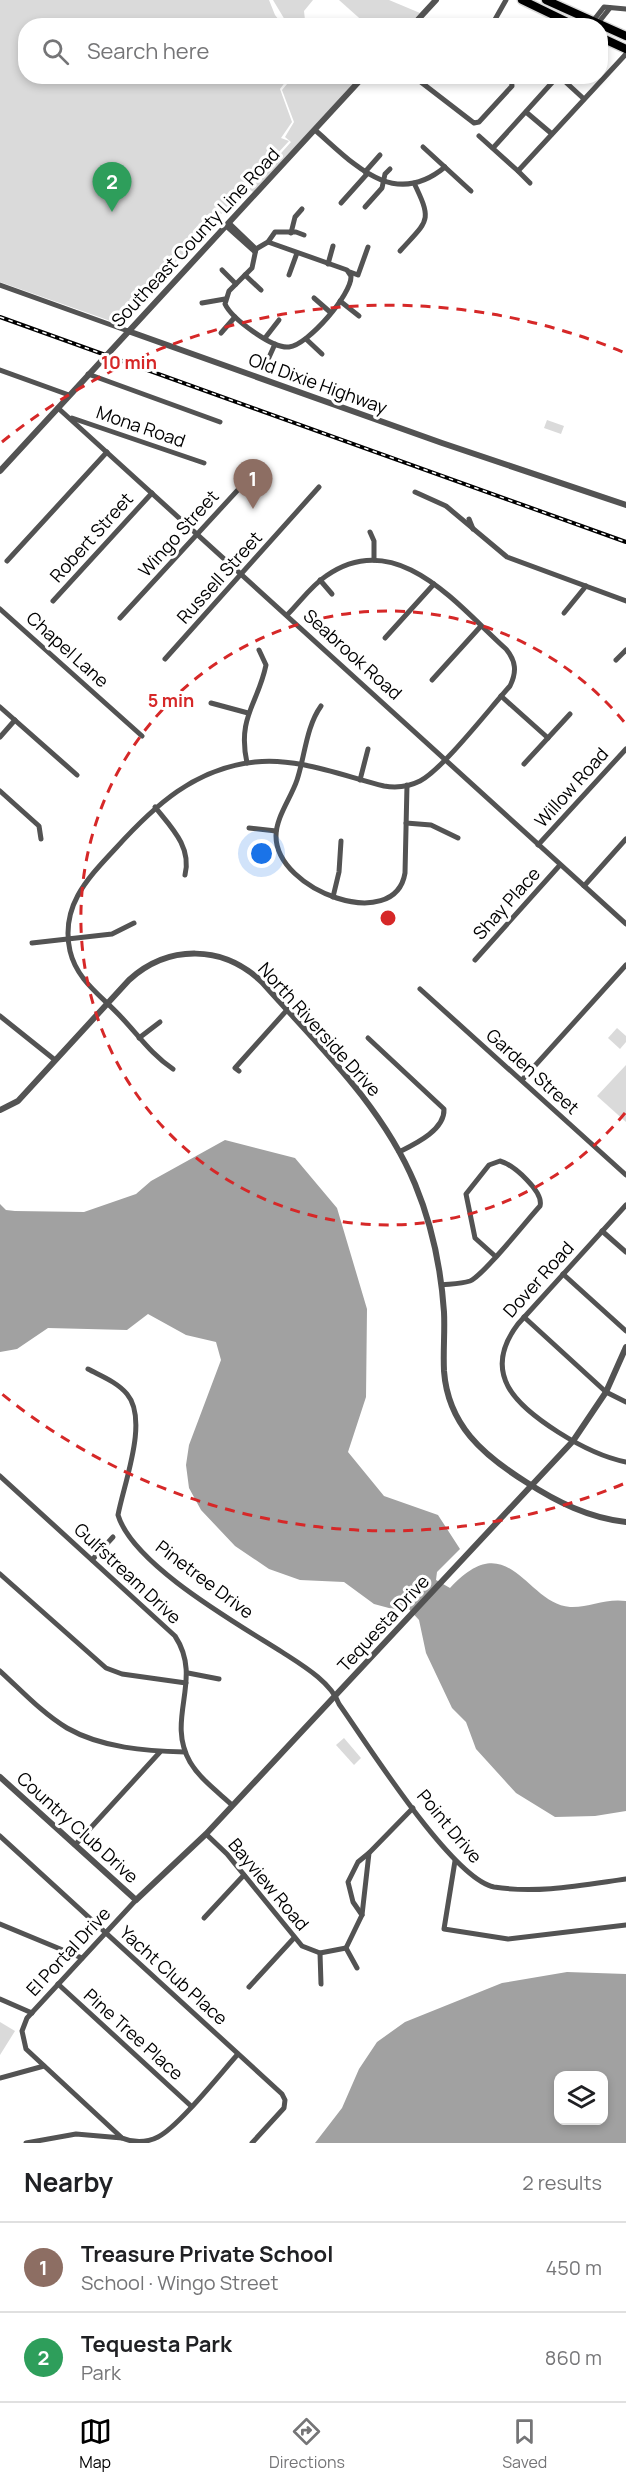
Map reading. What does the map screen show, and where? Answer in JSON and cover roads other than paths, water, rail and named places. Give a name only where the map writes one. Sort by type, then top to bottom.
[{"type":"main road","points":[[522,0],[557,18]]},
{"type":"main road","points":[[551,1],[586,18]]},
{"type":"main road","points":[[608,28],[626,36]]},
{"type":"main road","points":[[608,41],[626,51]]},
{"type":"street","points":[[419,18],[436,0]]},
{"type":"street","points":[[494,18],[506,0]]},
{"type":"street","points":[[600,18],[605,11],[612,8],[626,9]]},
{"type":"street","points":[[608,73],[626,51]]},
{"type":"street","name":"Southeast County Line Road","points":[[0,471],[357,84]]},
{"type":"street","points":[[423,84],[474,123],[479,122],[512,84]]},
{"type":"street","points":[[493,148],[552,84]]},
{"type":"street","points":[[568,84],[584,99]]},
{"type":"street","points":[[518,171],[598,84]]},
{"type":"street","points":[[526,112],[552,134]]},
{"type":"street","points":[[315,130],[366,173],[384,182],[414,183],[446,167]]},
{"type":"street","points":[[479,136],[530,183]]},
{"type":"street","points":[[423,147],[471,191]]},
{"type":"street","points":[[341,203],[380,155]]},
{"type":"street","points":[[365,207],[384,182],[385,174],[390,169]]},
{"type":"street","points":[[400,251],[426,219],[426,208],[414,183]]},
{"type":"street","points":[[291,233],[295,217],[302,209]]},
{"type":"street","points":[[227,224],[256,251]]},
{"type":"street","points":[[202,303],[225,299],[255,262],[256,251],[268,242],[275,232],[304,235]]},
{"type":"street","points":[[268,242],[358,275],[368,247]]},
{"type":"street","points":[[328,264],[333,246]]},
{"type":"street","points":[[289,275],[297,253]]},
{"type":"street","points":[[222,270],[236,284]]},
{"type":"street","points":[[225,299],[227,308],[235,317],[275,344],[292,347],[306,339],[340,301],[351,281],[350,272]]},
{"type":"street","points":[[245,275],[261,290]]},
{"type":"street","name":"Old Dixie Highway","points":[[0,285],[626,506]]},
{"type":"street","points":[[314,298],[330,312]]},
{"type":"street","points":[[340,301],[359,316]]},
{"type":"street","points":[[221,333],[235,317]]},
{"type":"street","points":[[265,338],[279,320]]},
{"type":"street","points":[[306,339],[322,354]]},
{"type":"street","points":[[266,364],[275,344]]},
{"type":"street","points":[[0,370],[69,395]]},
{"type":"street","points":[[88,374],[220,422]]},
{"type":"street","name":"Seabrook Road","points":[[58,408],[626,924]]},
{"type":"street","name":"Mona Road","points":[[68,416],[204,463]]},
{"type":"street","points":[[7,561],[107,452]]},
{"type":"street","name":"Wingo Street","points":[[120,618],[247,480],[253,465]]},
{"type":"street","name":"Russell Street","points":[[165,659],[319,487]]},
{"type":"street","points":[[415,492],[446,506],[507,558],[626,601]]},
{"type":"street","name":"Robert Street","points":[[53,601],[152,493]]},
{"type":"street","points":[[469,519],[478,535]]},
{"type":"street","points":[[370,532],[374,541],[375,560]]},
{"type":"street","points":[[173,1069],[139,1038],[80,974],[68,940],[70,914],[81,887],[155,807],[193,781],[247,763],[278,761],[384,786],[407,786],[427,777],[501,696],[514,676],[514,662],[509,652],[434,584],[408,567],[375,560],[345,565],[320,580],[288,615]]},
{"type":"street","points":[[320,580],[332,594]]},
{"type":"street","points":[[385,638],[434,584]]},
{"type":"street","points":[[564,613],[586,586]]},
{"type":"street","name":"Chapel Lane","points":[[0,609],[142,736]]},
{"type":"street","points":[[432,680],[481,626]]},
{"type":"street","points":[[247,763],[244,739],[248,712],[266,665],[258,650]]},
{"type":"street","points":[[616,660],[626,650]]},
{"type":"street","points":[[501,696],[548,738]]},
{"type":"street","points":[[212,703],[248,712]]},
{"type":"street","points":[[321,706],[314,717],[301,765],[276,831],[278,850],[291,870],[312,887],[333,897],[360,902],[380,901],[390,896],[401,885],[405,873],[407,786]]},
{"type":"street","points":[[0,707],[77,775]]},
{"type":"street","points":[[524,764],[570,714]]},
{"type":"street","points":[[0,737],[15,720]]},
{"type":"street","points":[[360,780],[368,748]]},
{"type":"street","name":"Willow Road","points":[[538,845],[625,752]]},
{"type":"street","points":[[0,791],[39,826],[41,838]]},
{"type":"street","points":[[155,807],[184,847],[187,860],[185,875]]},
{"type":"street","points":[[406,823],[431,825],[458,838]]},
{"type":"street","points":[[249,828],[276,831]]},
{"type":"street","points":[[584,886],[626,839]]},
{"type":"street","points":[[333,897],[339,872],[341,841]]},
{"type":"street","name":"Shay Place","points":[[475,960],[560,865]]},
{"type":"street","points":[[401,885],[409,888]]},
{"type":"street","points":[[32,943],[112,934],[134,923]]},
{"type":"street","name":"North Riverside Drive","points":[[0,1110],[15,1104],[129,980],[151,964],[173,955],[201,953],[228,959],[244,967],[262,982],[370,1106],[399,1152],[429,1224],[442,1285],[445,1382],[451,1404],[463,1429],[486,1456],[532,1486],[575,1509],[626,1522]]},
{"type":"street","points":[[522,1080],[626,965]]},
{"type":"street","name":"Garden Street","points":[[420,989],[626,1175]]},
{"type":"street","points":[[239,1071],[235,1068],[287,1010]]},
{"type":"street","points":[[0,1016],[55,1060]]},
{"type":"street","points":[[139,1038],[160,1022]]},
{"type":"street","points":[[368,1038],[444,1109],[442,1120],[426,1137],[399,1152]]},
{"type":"street","points":[[442,1285],[472,1280],[495,1256],[541,1203],[537,1190],[507,1164],[500,1161],[489,1165],[469,1187],[466,1194],[475,1238],[495,1256]]},
{"type":"street","name":"Dover Road","points":[[626,1205],[524,1317],[509,1337],[504,1354],[504,1371],[508,1388],[526,1411],[596,1454],[626,1462]]},
{"type":"street","points":[[602,1231],[626,1252]]},
{"type":"street","points":[[563,1274],[626,1331]]},
{"type":"street","points":[[524,1317],[606,1392],[626,1402]]},
{"type":"street","name":"Tequesta Drive","points":[[136,1900],[206,1834],[573,1441],[606,1392],[626,1347]]},
{"type":"street","name":"Pinetree Drive","points":[[88,1369],[122,1389],[131,1400],[136,1413],[134,1448],[118,1515],[121,1523],[141,1550],[202,1600],[304,1666],[336,1696]]},
{"type":"street","name":"Gulfstream Drive","points":[[0,1476],[175,1636],[183,1651],[188,1673],[180,1724],[185,1752],[201,1776],[232,1805]]},
{"type":"street","points":[[92,1560],[113,1537]]},
{"type":"street","points":[[1,1578],[106,1668],[122,1674],[186,1683]]},
{"type":"street","points":[[0,1671],[44,1711],[76,1732],[112,1745],[160,1752],[185,1752]]},
{"type":"street","points":[[188,1673],[219,1679]]},
{"type":"street","name":"Point Drive","points":[[336,1696],[339,1704],[413,1808],[455,1861],[475,1877],[493,1886],[542,1889],[626,1879]]},
{"type":"street","points":[[75,1845],[160,1752]]},
{"type":"street","name":"Country Club Drive","points":[[0,1777],[136,1900]]},
{"type":"street","points":[[362,1916],[353,1902],[348,1882],[358,1863],[413,1808]]},
{"type":"street","name":"Bayview Road","points":[[206,1834],[244,1875],[294,1938],[305,1948],[320,1953]]},
{"type":"street","name":"Yacht Club Place","points":[[0,1836],[238,2054],[285,2100],[284,2108],[252,2143]]},
{"type":"street","points":[[346,1948],[362,1916],[369,1853]]},
{"type":"street","points":[[455,1861],[444,1929],[508,1940],[626,1925]]},
{"type":"street","points":[[204,1918],[244,1875]]},
{"type":"street","name":"El Portal Drive","points":[[122,2138],[28,2052],[23,2042],[23,2028],[32,2013],[136,1900]]},
{"type":"street","points":[[0,1924],[82,1958]]},
{"type":"street","points":[[249,1987],[294,1938]]},
{"type":"street","points":[[321,1984],[320,1953],[346,1948]]},
{"type":"street","points":[[346,1948],[357,1968]]},
{"type":"street","name":"Pine Tree Place","points":[[58,1984],[191,2106]]},
{"type":"street","points":[[0,2000],[32,2013]]},
{"type":"street","points":[[26,2143],[76,2134],[145,2141],[165,2132],[238,2054]]},
{"type":"street","points":[[0,2078],[44,2067]]},
{"type":"railway","points":[[0,317],[626,542]]},
{"type":"place","name":"Tequesta Park","points":[[112,212]]},
{"type":"place","name":"Treasure Private School","points":[[253,509]]}]
